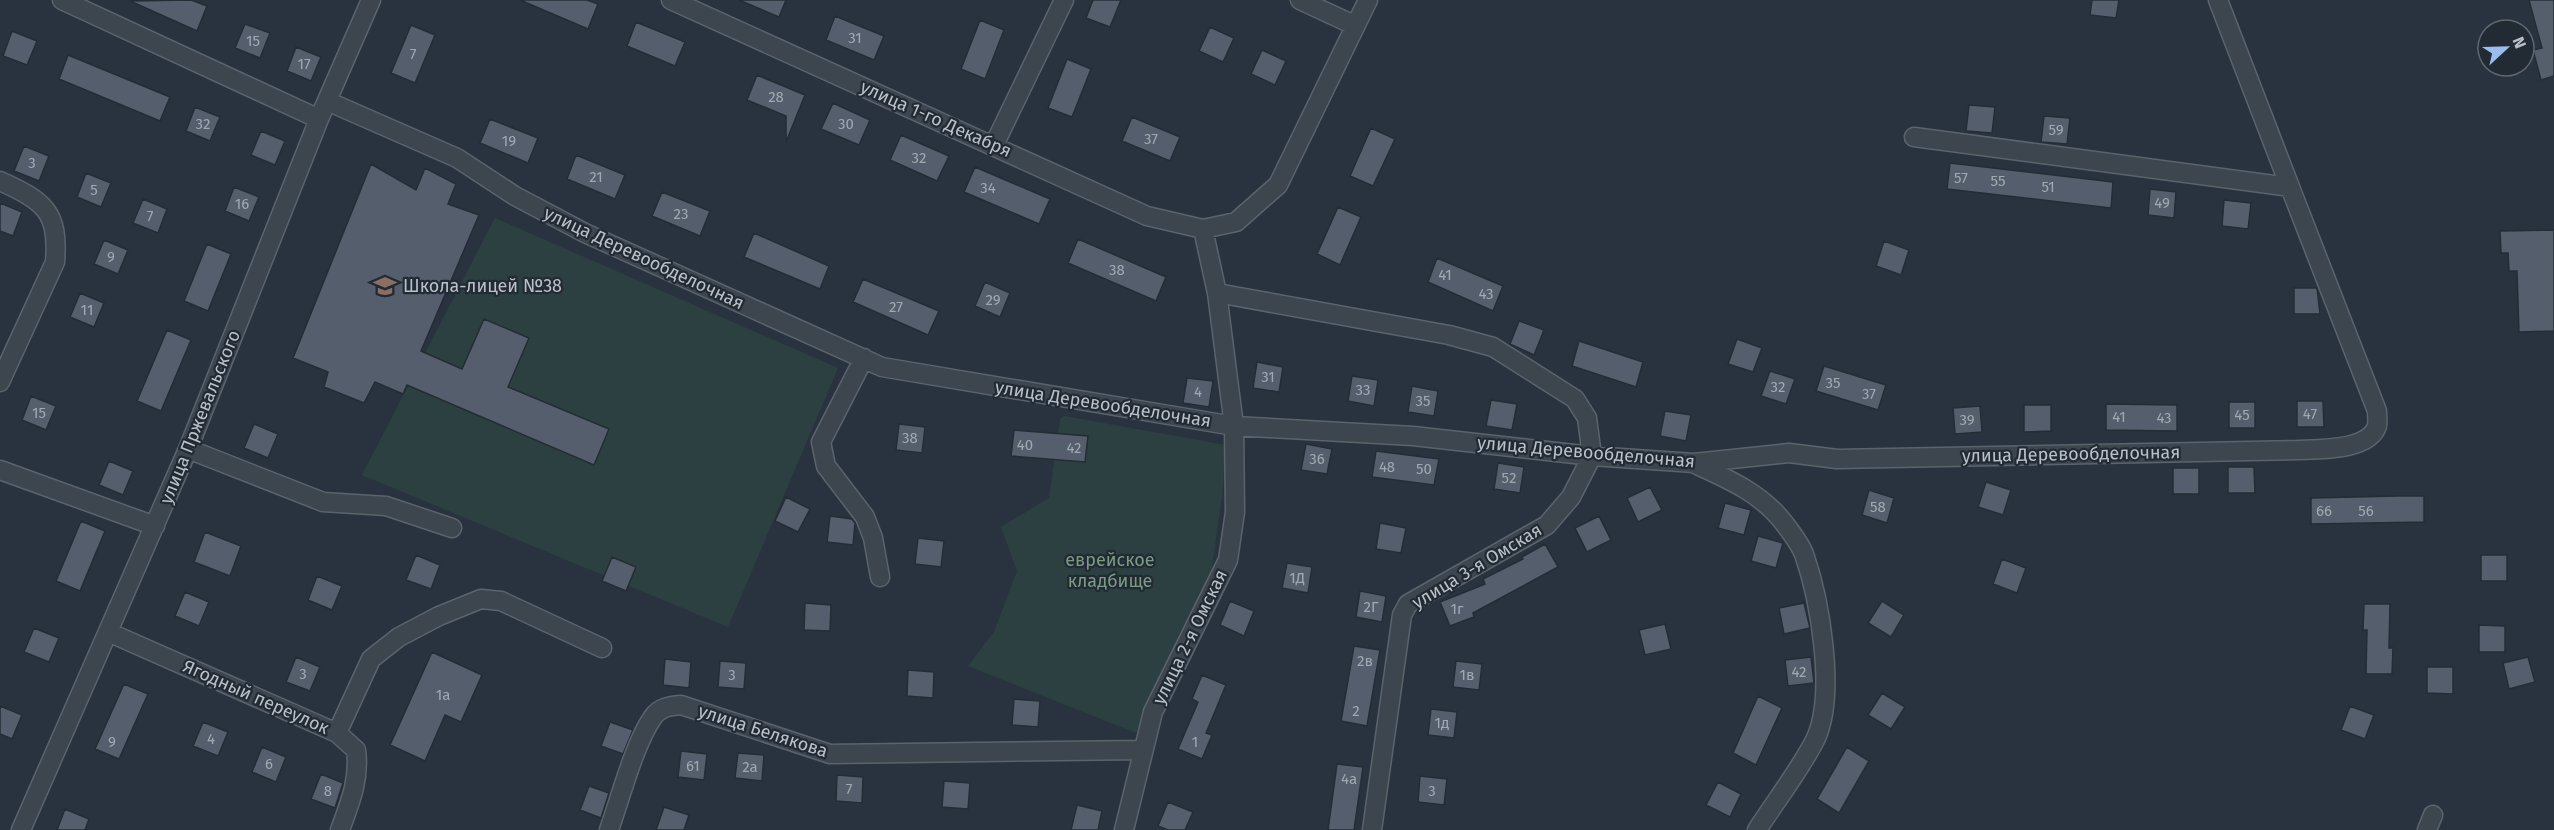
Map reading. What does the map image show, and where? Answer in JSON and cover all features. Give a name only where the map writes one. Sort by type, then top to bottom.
[{"type":"street","points":[[62,0],[319,119]]},
{"type":"street","name":"улица Пржевальского","points":[[21,830],[188,449],[319,119],[371,0]]},
{"type":"street","name":"улица 1-го Декабря","points":[[671,0],[1147,216],[1203,229]]},
{"type":"street","points":[[994,145],[1064,0]]},
{"type":"street","points":[[1300,0],[1354,25]]},
{"type":"street","points":[[1203,229],[1236,222],[1278,185],[1368,0]]},
{"type":"street","points":[[1914,137],[2290,187],[2218,0]]},
{"type":"street","name":"улица Деревообделочная","points":[[327,101],[457,158],[515,196],[585,233],[882,367],[1234,426],[1413,436],[1592,456],[1694,463],[1789,453],[1837,459],[2297,450],[2347,447],[2370,437],[2377,426],[2377,411],[2290,187]]},
{"type":"street","points":[[0,182],[33,196],[46,207],[53,222],[56,242],[55,262],[0,382]]},
{"type":"street","name":"улица 2-я Омская","points":[[1124,830],[1153,712],[1228,560],[1235,512],[1234,426],[1217,293],[1203,229]]},
{"type":"street","points":[[1217,293],[1449,335],[1493,347],[1575,399],[1587,418],[1592,456]]},
{"type":"street","points":[[864,358],[821,442],[826,465],[865,516],[873,538],[880,577]]},
{"type":"street","points":[[188,449],[323,502],[386,506],[452,528]]},
{"type":"street","name":"улица 3-я Омская","points":[[1372,830],[1398,629],[1408,604],[1547,525],[1571,497],[1592,456]]},
{"type":"street","points":[[1694,463],[1740,484],[1763,501],[1784,523],[1803,553],[1820,621],[1826,689],[1822,715],[1815,738],[1757,830]]},
{"type":"street","points":[[0,470],[155,526]]},
{"type":"street","points":[[337,734],[371,659],[399,637],[439,616],[481,599],[501,601],[602,648]]},
{"type":"street","name":"Ягодный переулок","points":[[108,632],[337,734],[356,750],[358,767],[355,790],[340,830]]},
{"type":"street","name":"улица Белякова","points":[[609,830],[634,758],[653,716],[667,706],[681,705],[830,754],[1143,750]]},
{"type":"green space","points":[[495,218],[838,368],[728,627],[362,475]]},
{"type":"green space","name":"еврейское кладбище","points":[[1064,416],[1226,445],[1222,497],[1211,574],[1136,733],[968,666],[994,632],[1017,571],[1001,527],[1049,498],[1060,419]]},
{"type":"building","points":[[191,0],[207,6],[197,31],[130,1]]},
{"type":"building","points":[[520,0],[587,0],[598,4],[588,29]]},
{"type":"building","points":[[739,0],[786,0],[779,17]]},
{"type":"building","points":[[1093,0],[1121,0],[1110,27],[1086,18]]},
{"type":"building","points":[[2092,0],[2119,0],[2116,18],[2090,15]]},
{"type":"building","points":[[2529,0],[2554,0],[2554,76],[2541,80],[2536,61],[2536,49],[2542,48],[2536,18],[2534,18]]},
{"type":"building","points":[[835,16],[884,36],[874,60],[826,40]]},
{"type":"building","points":[[980,20],[1004,30],[985,79],[961,69]]},
{"type":"building","points":[[636,22],[685,42],[675,66],[627,46]]},
{"type":"building","points":[[245,24],[270,33],[260,58],[235,48]]},
{"type":"building","points":[[411,25],[435,35],[415,83],[391,73]]},
{"type":"building","points":[[1210,27],[1234,38],[1223,62],[1199,51]]},
{"type":"building","points":[[12,31],[37,41],[27,65],[3,56]]},
{"type":"building","points":[[296,47],[321,57],[311,81],[287,71]]},
{"type":"building","points":[[1262,50],[1286,61],[1275,85],[1251,74]]},
{"type":"building","points":[[68,55],[170,97],[160,121],[59,79]]},
{"type":"building","points":[[1067,59],[1091,69],[1072,117],[1048,108]]},
{"type":"building","points":[[757,75],[805,95],[786,142],[786,116],[747,100]]},
{"type":"building","points":[[833,103],[870,120],[859,145],[821,129]]},
{"type":"building","points":[[1969,105],[1995,107],[1992,133],[1966,131]]},
{"type":"building","points":[[195,107],[220,117],[210,141],[186,131]]},
{"type":"building","points":[[2044,116],[2070,118],[2067,144],[2041,142]]},
{"type":"building","points":[[1132,117],[1180,137],[1170,161],[1122,141]]},
{"type":"building","points":[[490,119],[538,138],[528,163],[480,143]]},
{"type":"building","points":[[1371,128],[1395,139],[1373,186],[1350,176]]},
{"type":"building","points":[[261,131],[285,141],[275,165],[251,155]]},
{"type":"building","points":[[901,135],[949,156],[937,181],[890,160]]},
{"type":"building","points":[[24,146],[49,156],[39,181],[14,171]]},
{"type":"building","points":[[576,155],[625,175],[615,199],[567,179]]},
{"type":"building","points":[[1950,163],[2113,182],[2111,208],[1947,189]]},
{"type":"building","name":"Школа-лицей №38","points":[[371,164],[416,190],[425,168],[456,184],[448,204],[479,215],[421,351],[462,369],[484,319],[529,338],[508,387],[609,429],[594,465],[407,385],[403,394],[375,382],[364,403],[324,387],[328,372],[293,358]]},
{"type":"building","points":[[975,167],[1050,199],[1039,224],[964,192]]},
{"type":"building","points":[[86,173],[111,183],[101,207],[77,197]]},
{"type":"building","points":[[234,187],[259,197],[249,221],[225,211]]},
{"type":"building","points":[[2150,189],[2176,192],[2174,218],[2148,215]]},
{"type":"building","points":[[662,192],[710,211],[700,236],[652,216]]},
{"type":"building","points":[[143,199],[167,209],[158,233],[133,223]]},
{"type":"building","points":[[2224,200],[2251,203],[2248,229],[2222,226]]},
{"type":"building","points":[[0,203],[22,212],[13,236],[0,231]]},
{"type":"building","points":[[1338,207],[1361,217],[1340,265],[1317,254]]},
{"type":"building","points":[[2554,230],[2554,331],[2519,332],[2517,271],[2509,271],[2508,253],[2501,253],[2500,231]]},
{"type":"building","points":[[754,233],[829,266],[820,289],[744,257]]},
{"type":"building","points":[[1078,239],[1166,277],[1156,301],[1068,263]]},
{"type":"building","points":[[104,240],[128,250],[118,274],[94,264]]},
{"type":"building","points":[[1884,241],[1909,250],[1901,275],[1876,266]]},
{"type":"building","points":[[207,244],[231,254],[208,311],[184,301]]},
{"type":"building","points":[[1437,258],[1503,286],[1493,311],[1428,282]]},
{"type":"building","points":[[863,279],[939,311],[928,335],[853,302]]},
{"type":"building","points":[[985,282],[1010,293],[1000,317],[975,306]]},
{"type":"building","points":[[2294,288],[2317,288],[2320,314],[2294,314]]},
{"type":"building","points":[[80,293],[104,303],[94,327],[70,317]]},
{"type":"building","points":[[1519,321],[1544,330],[1534,355],[1510,344]]},
{"type":"building","points":[[167,330],[191,340],[161,411],[137,401]]},
{"type":"building","points":[[1737,339],[1762,348],[1753,372],[1728,364]]},
{"type":"building","points":[[1579,341],[1643,362],[1636,387],[1572,366]]},
{"type":"building","points":[[1257,362],[1283,367],[1279,392],[1253,388]]},
{"type":"building","points":[[1824,366],[1886,385],[1878,410],[1816,391]]},
{"type":"building","points":[[1770,371],[1795,379],[1786,404],[1761,396]]},
{"type":"building","points":[[1352,376],[1378,380],[1374,406],[1348,401]]},
{"type":"building","points":[[1187,378],[1213,381],[1209,407],[1183,403]]},
{"type":"building","points":[[1412,386],[1438,391],[1434,416],[1408,412]]},
{"type":"building","points":[[31,396],[56,406],[46,430],[22,420]]},
{"type":"building","points":[[1491,400],[1517,404],[1512,430],[1486,426]]},
{"type":"building","points":[[2297,401],[2323,401],[2324,427],[2297,427]]},
{"type":"building","points":[[2229,402],[2255,402],[2255,428],[2229,428]]},
{"type":"building","points":[[2106,404],[2177,405],[2177,431],[2106,430]]},
{"type":"building","points":[[2024,405],[2051,405],[2051,431],[2024,432]]},
{"type":"building","points":[[1980,406],[1982,432],[1955,434],[1953,408]]},
{"type":"building","points":[[1665,411],[1691,415],[1686,441],[1660,436]]},
{"type":"building","points":[[254,424],[278,434],[268,458],[244,448]]},
{"type":"building","points":[[899,424],[925,427],[922,453],[896,450]]},
{"type":"building","points":[[1014,430],[1088,436],[1085,462],[1011,456]]},
{"type":"building","points":[[1306,444],[1332,449],[1327,474],[1301,470]]},
{"type":"building","points":[[1376,451],[1439,459],[1434,485],[1372,477]]},
{"type":"building","points":[[109,461],[133,471],[123,495],[99,485]]},
{"type":"building","points":[[1498,463],[1524,467],[1520,493],[1494,489]]},
{"type":"building","points":[[2228,467],[2254,467],[2255,493],[2228,493]]},
{"type":"building","points":[[2173,468],[2199,468],[2199,494],[2173,494]]},
{"type":"building","points":[[1986,482],[2011,490],[2003,515],[1978,507]]},
{"type":"building","points":[[1650,487],[1662,510],[1638,522],[1627,498]]},
{"type":"building","points":[[1869,490],[1894,498],[1887,523],[1862,515]]},
{"type":"building","points":[[2424,496],[2424,522],[2311,524],[2311,498]]},
{"type":"building","points":[[786,497],[810,509],[798,532],[775,521]]},
{"type":"building","points":[[1725,503],[1751,510],[1744,535],[1718,528]]},
{"type":"building","points":[[830,516],[852,519],[855,523],[853,545],[827,542]]},
{"type":"building","points":[[1599,516],[1611,540],[1587,552],[1575,528]]},
{"type":"building","points":[[81,521],[105,531],[80,591],[56,581]]},
{"type":"building","points":[[1380,523],[1406,528],[1401,553],[1376,549]]},
{"type":"building","points":[[205,532],[241,546],[230,576],[194,562]]},
{"type":"building","points":[[1758,536],[1783,543],[1776,568],[1751,561]]},
{"type":"building","points":[[918,538],[944,541],[941,567],[915,564]]},
{"type":"building","points":[[1545,544],[1558,567],[1473,613],[1474,617],[1450,626],[1440,602],[1485,584],[1483,579],[1523,559],[1522,557]]},
{"type":"building","points":[[416,555],[440,565],[431,589],[406,580]]},
{"type":"building","points":[[2481,555],[2507,555],[2507,581],[2481,581]]},
{"type":"building","points":[[612,557],[636,567],[626,591],[602,581]]},
{"type":"building","points":[[2002,559],[2026,568],[2017,593],[1993,584]]},
{"type":"building","points":[[1287,563],[1312,567],[1308,593],[1282,588]]},
{"type":"building","points":[[317,576],[342,586],[332,610],[308,600]]},
{"type":"building","points":[[1360,591],[1386,596],[1382,622],[1356,617]]},
{"type":"building","points":[[185,592],[209,602],[199,626],[175,616]]},
{"type":"building","points":[[1230,601],[1254,611],[1244,636],[1220,625]]},
{"type":"building","points":[[1882,601],[1904,615],[1891,637],[1868,623]]},
{"type":"building","points":[[805,603],[831,605],[830,631],[804,630]]},
{"type":"building","points":[[1804,603],[1810,628],[1784,634],[1779,608]]},
{"type":"building","points":[[2364,604],[2390,604],[2389,648],[2393,648],[2392,674],[2366,674],[2367,630],[2363,630]]},
{"type":"building","points":[[1665,624],[1671,649],[1645,655],[1639,630]]},
{"type":"building","points":[[2479,625],[2505,626],[2505,652],[2479,652]]},
{"type":"building","points":[[34,628],[59,638],[49,662],[24,652]]},
{"type":"building","points":[[1354,646],[1380,650],[1367,726],[1341,721]]},
{"type":"building","points":[[432,652],[482,675],[461,722],[445,715],[425,761],[390,745]]},
{"type":"building","points":[[296,657],[320,667],[310,691],[286,682]]},
{"type":"building","points":[[1811,657],[1814,683],[1788,686],[1785,660]]},
{"type":"building","points":[[2528,657],[2535,682],[2509,689],[2503,663]]},
{"type":"building","points":[[665,659],[691,662],[689,688],[663,685]]},
{"type":"building","points":[[720,661],[746,663],[744,689],[718,687]]},
{"type":"building","points":[[1456,661],[1482,664],[1479,690],[1453,687]]},
{"type":"building","points":[[2427,667],[2453,667],[2453,694],[2427,693]]},
{"type":"building","points":[[908,670],[934,672],[933,698],[907,696]]},
{"type":"building","points":[[1202,675],[1226,685],[1206,733],[1212,735],[1202,759],[1178,749],[1198,702],[1192,699]]},
{"type":"building","points":[[124,684],[148,694],[119,759],[95,749]]},
{"type":"building","points":[[1882,693],[1905,707],[1891,729],[1868,715]]},
{"type":"building","points":[[1758,696],[1782,708],[1756,765],[1733,753]]},
{"type":"building","points":[[1014,699],[1040,701],[1038,727],[1012,725]]},
{"type":"building","points":[[0,706],[22,715],[12,739],[0,734]]},
{"type":"building","points":[[2350,706],[2374,715],[2365,739],[2341,730]]},
{"type":"building","points":[[1431,709],[1457,712],[1454,738],[1428,735]]},
{"type":"building","points":[[203,722],[228,732],[218,756],[193,746]]},
{"type":"building","points":[[610,722],[633,730],[623,754],[601,746]]},
{"type":"building","points":[[262,747],[286,757],[276,782],[252,772]]},
{"type":"building","points":[[1847,747],[1869,761],[1839,813],[1817,799]]},
{"type":"building","points":[[681,751],[707,754],[704,780],[678,777]]},
{"type":"building","points":[[738,753],[764,755],[762,781],[735,778]]},
{"type":"building","points":[[1337,764],[1363,767],[1354,830],[1328,830]]},
{"type":"building","points":[[321,774],[343,783],[335,808],[311,799]]},
{"type":"building","points":[[837,775],[863,777],[862,803],[836,801]]},
{"type":"building","points":[[1420,776],[1447,779],[1444,805],[1418,802]]},
{"type":"building","points":[[944,781],[970,783],[968,809],[942,807]]},
{"type":"building","points":[[1718,782],[1741,794],[1730,817],[1706,805]]},
{"type":"building","points":[[589,786],[609,793],[601,818],[580,810]]},
{"type":"building","points":[[1168,802],[1193,812],[1185,830],[1168,830],[1158,826]]},
{"type":"building","points":[[1077,805],[1102,811],[1098,830],[1071,830]]},
{"type":"building","points":[[664,807],[689,815],[684,830],[656,830]]},
{"type":"building","points":[[65,809],[89,819],[85,830],[57,830]]},
{"type":"place","name":"Школа-лицей №38","points":[[385,286]]}]
